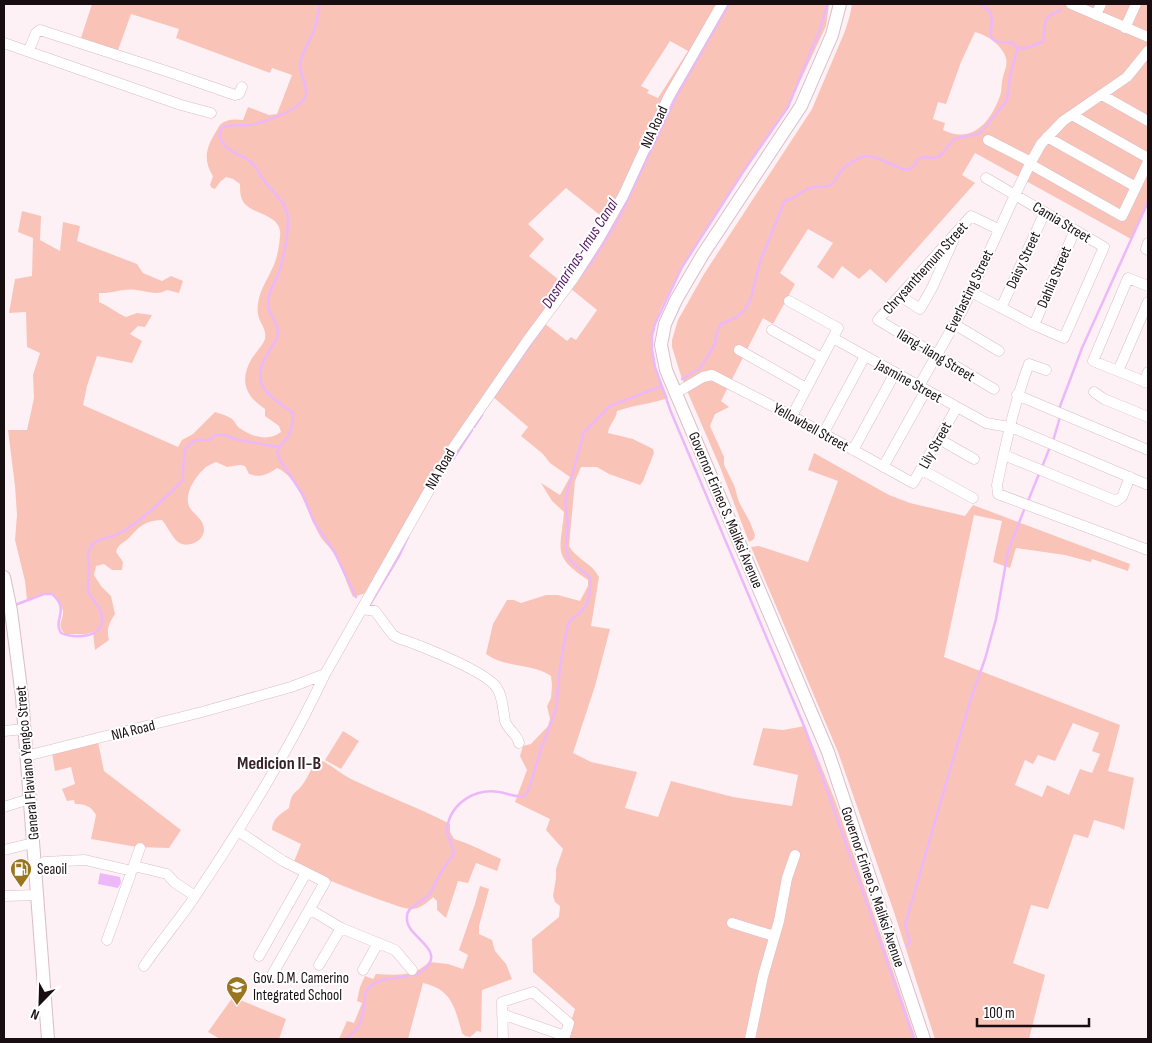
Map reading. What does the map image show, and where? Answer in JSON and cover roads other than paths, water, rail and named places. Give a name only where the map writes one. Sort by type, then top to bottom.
[{"type":"main road","name":"Governor Erineo S. Maliksi Avenue","points":[[840,4],[832,35],[801,106],[703,254],[676,300],[665,324],[661,345],[663,358],[676,393],[828,752],[924,1039]]},
{"type":"main road","name":"General Flaviano Yengco Street","points":[[4,577],[22,697],[29,799],[34,843],[39,863],[37,895],[48,1039]]},
{"type":"street","name":"NIA Road","points":[[26,756],[227,705],[292,687],[326,674],[452,448],[573,279],[606,227],[623,196],[668,98],[722,4]]},
{"type":"street","points":[[1071,4],[1148,37]]},
{"type":"street","points":[[1096,15],[1101,4]]},
{"type":"street","points":[[1125,28],[1136,4]]},
{"type":"street","points":[[29,50],[36,33],[40,30],[235,95],[239,94],[242,87]]},
{"type":"street","points":[[4,43],[29,50],[181,105],[212,113]]},
{"type":"street","name":"Everlasting Street","points":[[883,467],[936,355],[970,292],[1030,163],[1047,137],[1063,121],[1127,77],[1148,51]]},
{"type":"street","points":[[1102,95],[1148,121]]},
{"type":"street","points":[[988,140],[1122,216],[1148,160],[1072,115]]},
{"type":"street","points":[[1047,137],[1136,187]]},
{"type":"street","name":"Camia Street","points":[[986,178],[1104,247],[1064,338],[1034,325]]},
{"type":"street","name":"Daisy Street","points":[[1001,308],[1045,212]]},
{"type":"street","name":"Chrysanthemum Street","points":[[878,320],[971,216],[998,229]]},
{"type":"street","name":"Dahlia Street","points":[[1034,325],[1075,230]]},
{"type":"street","points":[[900,296],[920,309],[932,288],[956,234]]},
{"type":"street","points":[[1148,243],[1146,249],[1148,250]]},
{"type":"street","points":[[1147,379],[1118,371],[1094,361],[1128,278],[1148,286]]},
{"type":"street","points":[[970,292],[1034,325]]},
{"type":"street","points":[[789,301],[838,328],[792,416]]},
{"type":"street","points":[[1118,371],[1148,302]]},
{"type":"street","name":"Ilang-ilang Street","points":[[878,320],[994,389]]},
{"type":"street","points":[[954,324],[999,351]]},
{"type":"street","points":[[772,330],[822,358]]},
{"type":"street","name":"Jasmine Street","points":[[833,338],[986,423],[1009,427],[1148,484]]},
{"type":"street","points":[[739,350],[806,388]]},
{"type":"street","points":[[824,434],[866,356]]},
{"type":"street","points":[[1046,370],[1029,364],[1009,427],[996,490],[998,494],[1148,550]]},
{"type":"street","points":[[853,450],[896,373]]},
{"type":"street","name":"Yellowbell Street","points":[[676,393],[707,375],[719,378],[913,483]]},
{"type":"street","points":[[1094,392],[1104,399],[1148,417]]},
{"type":"street","points":[[1018,395],[1148,450]]},
{"type":"street","name":"Lily Street","points":[[913,483],[957,407]]},
{"type":"street","points":[[939,439],[974,459]]},
{"type":"street","points":[[1004,455],[1116,501],[1122,497],[1130,477]]},
{"type":"street","points":[[922,470],[973,498]]},
{"type":"street","points":[[363,609],[375,612],[393,635],[398,638],[446,657],[490,680],[498,688],[505,722],[518,739],[519,744]]},
{"type":"street","points":[[144,966],[162,938],[195,896],[238,831],[298,728],[326,674]]},
{"type":"street","points":[[4,731],[24,729]]},
{"type":"street","points":[[4,807],[29,799]]},
{"type":"street","points":[[238,831],[283,861],[325,882],[311,910],[272,975]]},
{"type":"street","points":[[4,850],[34,843]]},
{"type":"street","points":[[107,940],[140,848]]},
{"type":"street","points":[[750,1039],[763,976],[795,855]]},
{"type":"street","points":[[39,863],[85,860],[167,874],[195,896]]},
{"type":"street","points":[[259,956],[306,873]]},
{"type":"street","points":[[4,896],[37,895]]},
{"type":"street","points":[[311,910],[341,928],[395,950],[412,970]]},
{"type":"street","points":[[732,923],[774,936]]},
{"type":"street","points":[[319,965],[341,928]]},
{"type":"street","points":[[363,970],[378,943]]},
{"type":"street","points":[[502,1014],[564,1038],[568,1023],[533,992],[502,1002],[502,1014],[503,1039]]},
{"type":"waterway","points":[[15,605],[44,594],[52,594],[60,605],[61,610],[58,624],[61,633],[72,636],[92,634],[101,626],[102,616],[100,609],[88,590],[89,551],[96,542],[116,535],[145,516],[182,481],[185,449],[195,440],[209,440],[216,435],[225,435],[238,440],[279,447],[288,436],[293,413],[264,389],[260,374],[262,364],[278,333],[277,326],[268,309],[268,301],[284,253],[288,220],[286,209],[280,199],[263,180],[254,165],[228,149],[219,134],[223,127],[250,125],[273,118],[290,111],[303,101],[306,92],[300,65],[314,30],[320,4]]},
{"type":"waterway","name":"Dasmarinas-Imus Canal","points":[[579,278],[591,263],[619,218],[677,95],[729,4]]},
{"type":"waterway","points":[[827,4],[820,29],[788,107],[743,172],[682,267],[655,324],[652,336],[652,349],[655,367],[671,412],[804,726],[914,1039]]},
{"type":"waterway","points":[[682,379],[699,369],[715,344],[717,332],[721,324],[735,318],[745,310],[751,298],[760,262],[785,200],[790,200],[809,188],[824,187],[832,184],[846,166],[862,157],[873,157],[908,170],[914,166],[918,159],[940,156],[954,139],[978,134],[983,130],[1007,100],[1010,76],[1018,48],[1011,42],[994,40],[991,33],[992,17],[990,12],[980,4]]},
{"type":"waterway","points":[[1018,48],[1026,48],[1043,42],[1045,22],[1049,16],[1061,10]]},
{"type":"waterway","points":[[1059,409],[1082,348],[1148,202]]},
{"type":"waterway","name":"Dasmarinas-Imus Canal","points":[[499,390],[543,327]]},
{"type":"waterway","points":[[345,1039],[354,1032],[359,1024],[365,993],[373,984],[381,980],[416,974],[429,964],[430,953],[412,931],[407,915],[411,908],[428,896],[454,853],[447,831],[449,819],[453,811],[466,799],[481,792],[490,791],[525,796],[529,789],[541,749],[556,710],[560,666],[568,624],[586,605],[590,591],[590,577],[568,558],[566,547],[568,523],[565,501],[584,432],[610,406],[662,386]]},
{"type":"waterway","name":"Dasmarinas-Imus Canal","points":[[474,427],[482,415]]},
{"type":"waterway","points":[[1053,441],[1060,417]]},
{"type":"waterway","name":"Dasmarinas-Imus Canal","points":[[453,459],[472,430]]},
{"type":"waterway","points":[[279,447],[277,452],[280,460],[303,495],[314,522],[334,551],[356,597]]},
{"type":"waterway","points":[[1042,467],[1050,447]]},
{"type":"waterway","points":[[1028,501],[1039,474]]},
{"type":"waterway","points":[[907,946],[910,941],[905,925],[971,698],[985,659],[996,619],[1008,551],[1024,510]]},
{"type":"waterway","name":"Dasmarinas-Imus Canal","points":[[369,606],[399,556],[408,537]]},
{"type":"place","name":"Seaoil","points":[[21,888]]},
{"type":"place","name":"Gov. D.M. Camerino Integrated School","points":[[237,1006]]},
{"type":"district","name":"Medicion II-B","points":[[279,763]]}]
